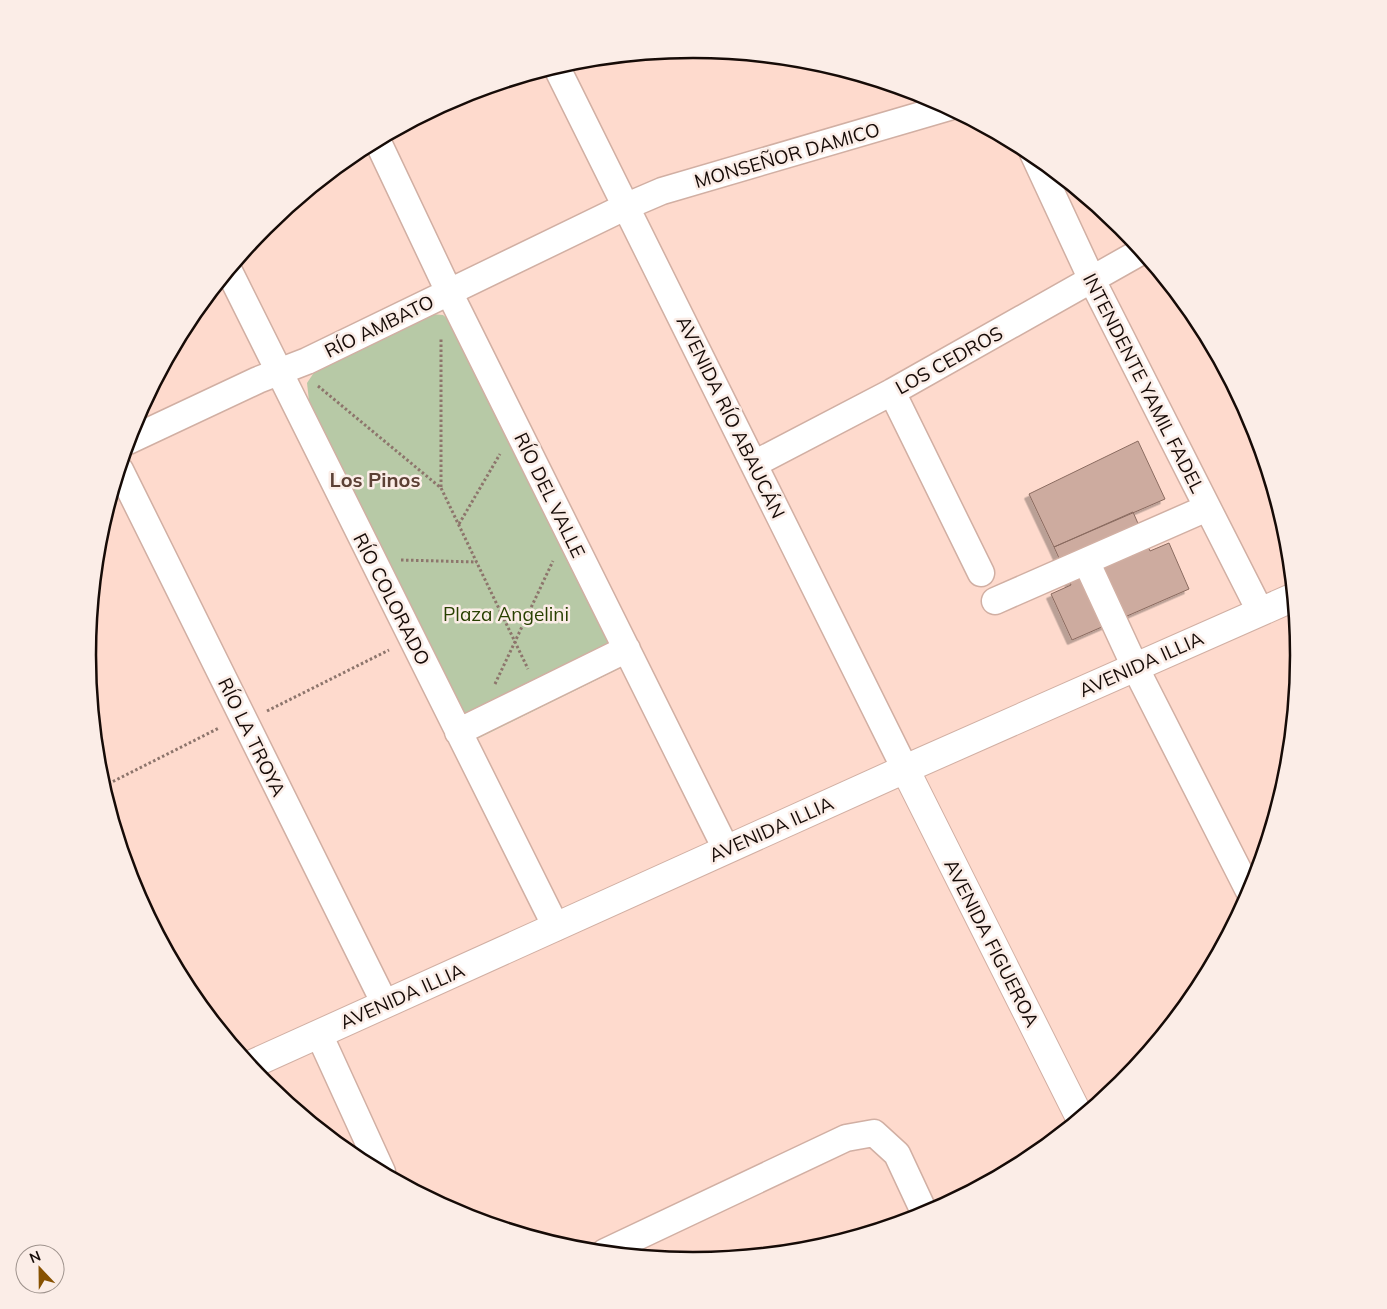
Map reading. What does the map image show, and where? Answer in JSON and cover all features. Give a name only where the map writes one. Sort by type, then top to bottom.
[{"type":"main road","name":"AVENIDA ILLIA","points":[[257,1062],[905,769],[1287,600]]},
{"type":"main road","name":"AVENIDA FIGUEROA","points":[[905,769],[1077,1112]]},
{"type":"street","name":"AVENIDA RÍO ABAUCÁN","points":[[560,73],[905,769]]},
{"type":"street","name":"MONSEÑOR DAMICO","points":[[626,206],[662,191],[938,110]]},
{"type":"street","name":"RÍO DEL VALLE","points":[[380,146],[449,292],[726,850]]},
{"type":"street","name":"INTENDENTE YAMIL FADEL","points":[[1040,169],[1092,280],[1260,611]]},
{"type":"street","name":"RÍO AMBATO","points":[[138,436],[307,361],[626,206]]},
{"type":"street","name":"LOS CEDROS","points":[[754,464],[892,392],[1136,254]]},
{"type":"street","name":"RÍO COLORADO","points":[[232,276],[279,372],[468,728],[556,927]]},
{"type":"street","points":[[892,392],[981,573]]},
{"type":"street","name":"RÍO LA TROYA","points":[[124,477],[385,1004]]},
{"type":"street","points":[[996,601],[1207,508]]},
{"type":"street","points":[[1086,561],[1135,667],[1245,883]]},
{"type":"street","points":[[468,728],[627,649]]},
{"type":"street","points":[[319,1034],[377,1160]]},
{"type":"street","points":[[617,1246],[846,1138],[874,1133],[897,1154],[921,1206]]},
{"type":"path","points":[[441,488],[442,334]]},
{"type":"path","points":[[315,390],[315,384],[320,379]]},
{"type":"path","points":[[315,384],[441,488],[540,692]]},
{"type":"path","points":[[458,524],[502,452]]},
{"type":"path","points":[[468,728],[515,641],[554,557]]},
{"type":"path","points":[[396,560],[476,562]]},
{"type":"green space","name":"Plaza Angelini","points":[[431,314],[443,315],[454,324],[625,666],[477,739],[309,401],[307,383],[315,371]]},
{"type":"building","points":[[1138,441],[1165,499],[1054,547],[1029,494]]},
{"type":"building","points":[[1133,512],[1150,551],[1169,543],[1189,589],[1072,640],[1051,594],[1071,585],[1054,547]]},
{"type":"district","name":"Los Pinos","points":[[375,480]]}]
